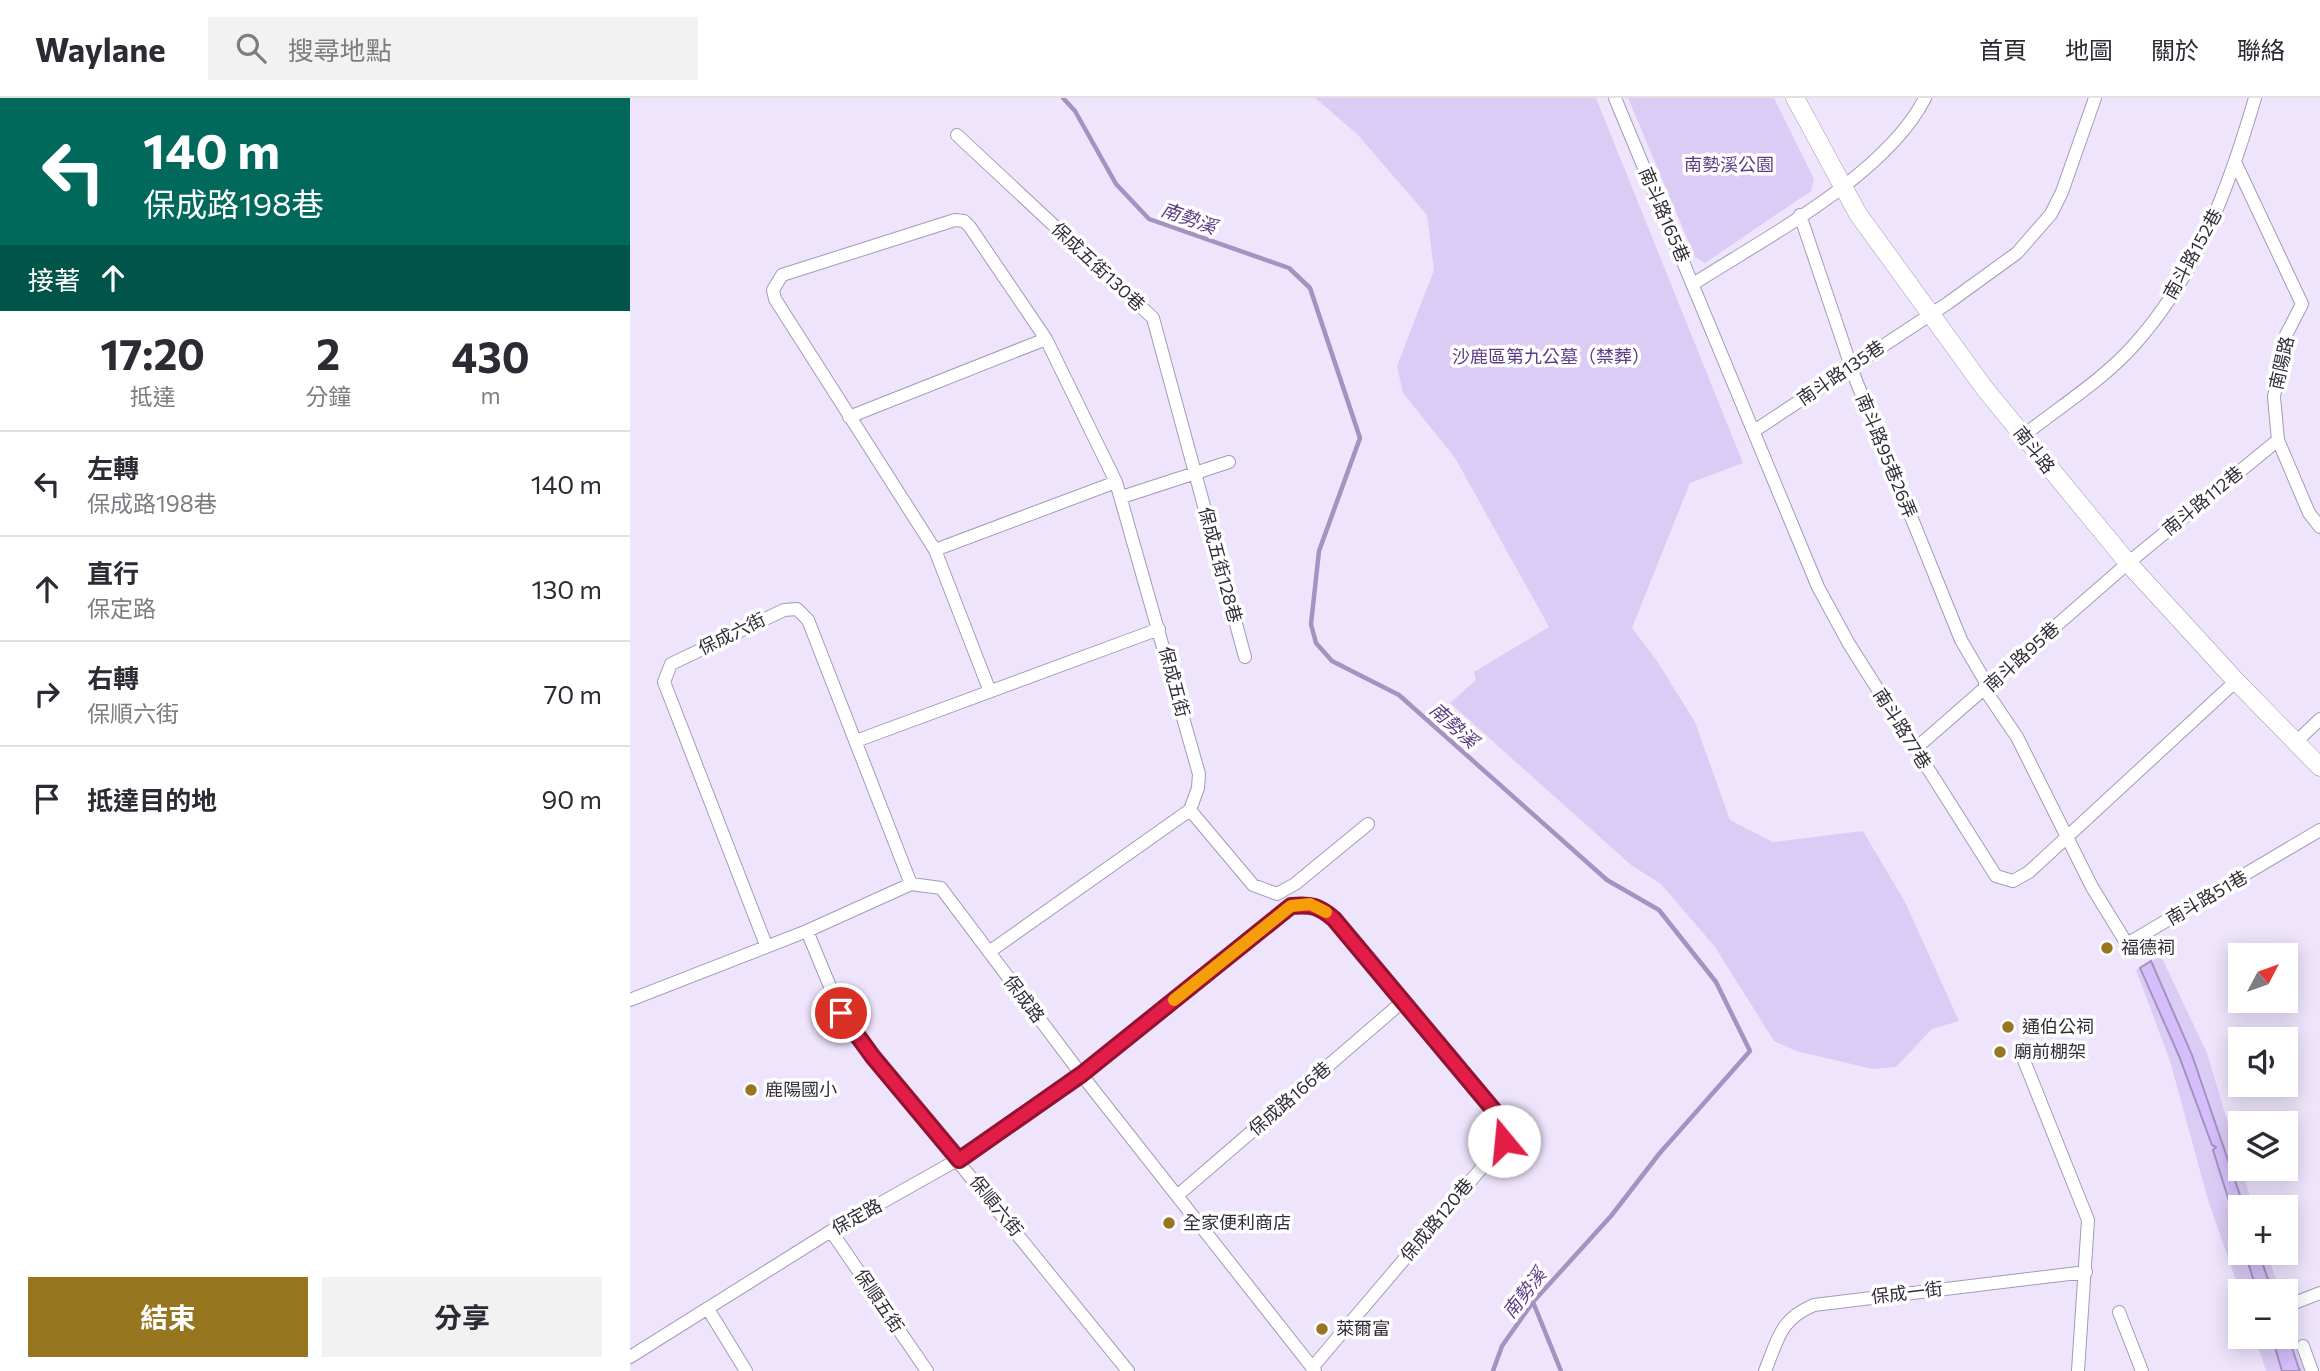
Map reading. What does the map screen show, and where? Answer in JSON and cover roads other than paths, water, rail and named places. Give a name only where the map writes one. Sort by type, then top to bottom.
[{"type":"street","name":"南斗路165巷","points":[[1615,98],[1693,284],[1842,185],[1894,141],[1925,98]]},
{"type":"street","name":"南斗路","points":[[1795,98],[1842,185],[1928,314],[2023,436],[2128,563],[2236,681],[2320,767]]},
{"type":"street","name":"南斗路135巷","points":[[1754,431],[1991,274],[2037,233],[2062,192],[2095,98]]},
{"type":"street","name":"南斗路152巷","points":[[2023,436],[2134,346],[2177,289],[2213,222],[2236,164],[2255,98]]},
{"type":"street","name":"保成五街130巷","points":[[957,135],[1153,318],[1195,473]]},
{"type":"street","name":"南陽路","points":[[2236,164],[2302,304],[2284,339],[2274,397],[2278,440],[2309,513],[2320,527]]},
{"type":"street","name":"南斗路95巷26弄","points":[[1800,215],[1850,367],[1961,640],[1985,681],[1985,690],[2017,737],[2068,835]]},
{"type":"street","points":[[989,689],[935,550],[775,299],[773,290],[782,275],[954,219],[964,221],[1046,339],[1116,482],[1159,629]]},
{"type":"street","name":"南斗路77巷","points":[[1693,284],[1818,587],[1849,644],[1996,876],[2013,881],[2022,878],[2236,681]]},
{"type":"street","points":[[849,417],[1046,339]]},
{"type":"street","name":"南斗路112巷","points":[[2128,563],[2278,440]]},
{"type":"street","points":[[1122,498],[1229,461]]},
{"type":"street","name":"保成五街128巷","points":[[1195,473],[1245,657]]},
{"type":"street","points":[[935,550],[1116,482]]},
{"type":"street","name":"南斗路95巷","points":[[1915,748],[1985,690],[2128,563]]},
{"type":"street","name":"保成六街","points":[[766,945],[664,682],[671,664],[784,610],[797,609],[808,620],[911,884]]},
{"type":"street","name":"保成五街","points":[[856,741],[989,689],[1159,629],[1199,774],[1198,788],[1190,810]]},
{"type":"street","points":[[2295,743],[2320,719]]},
{"type":"street","points":[[989,952],[1190,810],[1253,886],[1277,894],[1295,884],[1368,824]]},
{"type":"street","name":"南斗路51巷","points":[[2068,835],[2092,887],[2127,944],[2320,830]]},
{"type":"street","points":[[630,1000],[807,931],[911,884]]},
{"type":"street","name":"保成路","points":[[911,884],[941,888],[1082,1074],[1313,1369]]},
{"type":"street","name":"保定路","points":[[630,1357],[831,1231],[959,1160],[1082,1074],[1291,906],[1310,904],[1322,908]]},
{"type":"street","name":"保成路120巷","points":[[1313,1369],[1504,1141],[1506,1132],[1497,1114],[1322,908]]},
{"type":"street","name":"保順六街","points":[[807,931],[841,1013],[873,1057],[1128,1371]]},
{"type":"street","name":"保成路166巷","points":[[1178,1195],[1401,1003]]},
{"type":"street","points":[[2023,1058],[2088,1220],[2078,1371]]},
{"type":"street","name":"保順五街","points":[[831,1231],[928,1371]]},
{"type":"street","name":"保成一街","points":[[1765,1371],[1784,1324],[1798,1312],[1814,1305],[2086,1272]]},
{"type":"street","points":[[2298,1302],[2320,1293]]},
{"type":"street","points":[[708,1308],[746,1371]]},
{"type":"street","points":[[2119,1312],[2142,1371]]},
{"type":"street","points":[[2303,1346],[2312,1371]]},
{"type":"waterway","name":"南勢溪","points":[[1063,98],[1075,111],[1116,184],[1149,219],[1289,268],[1310,288],[1360,438],[1319,551],[1311,624],[1316,643],[1332,661],[1399,695],[1607,880],[1659,910],[1716,982],[1750,1051],[1659,1154],[1611,1216],[1533,1302],[1502,1346],[1493,1371]]},
{"type":"waterway","points":[[1533,1302],[1561,1371]]},
{"type":"place","name":"福德祠","points":[[2107,948]]},
{"type":"place","name":"通伯公祠","points":[[2008,1027]]},
{"type":"place","name":"廟前棚架","points":[[2000,1052]]},
{"type":"place","name":"鹿陽國小","points":[[751,1090]]},
{"type":"place","name":"全家便利商店","points":[[1169,1223]]},
{"type":"place","name":"萊爾富","points":[[1322,1329]]},
{"type":"park label","name":"南勢溪公園","points":[[1729,165]]},
{"type":"park label","name":"沙鹿區第九公墓（禁葬）","points":[[1551,357]]}]
